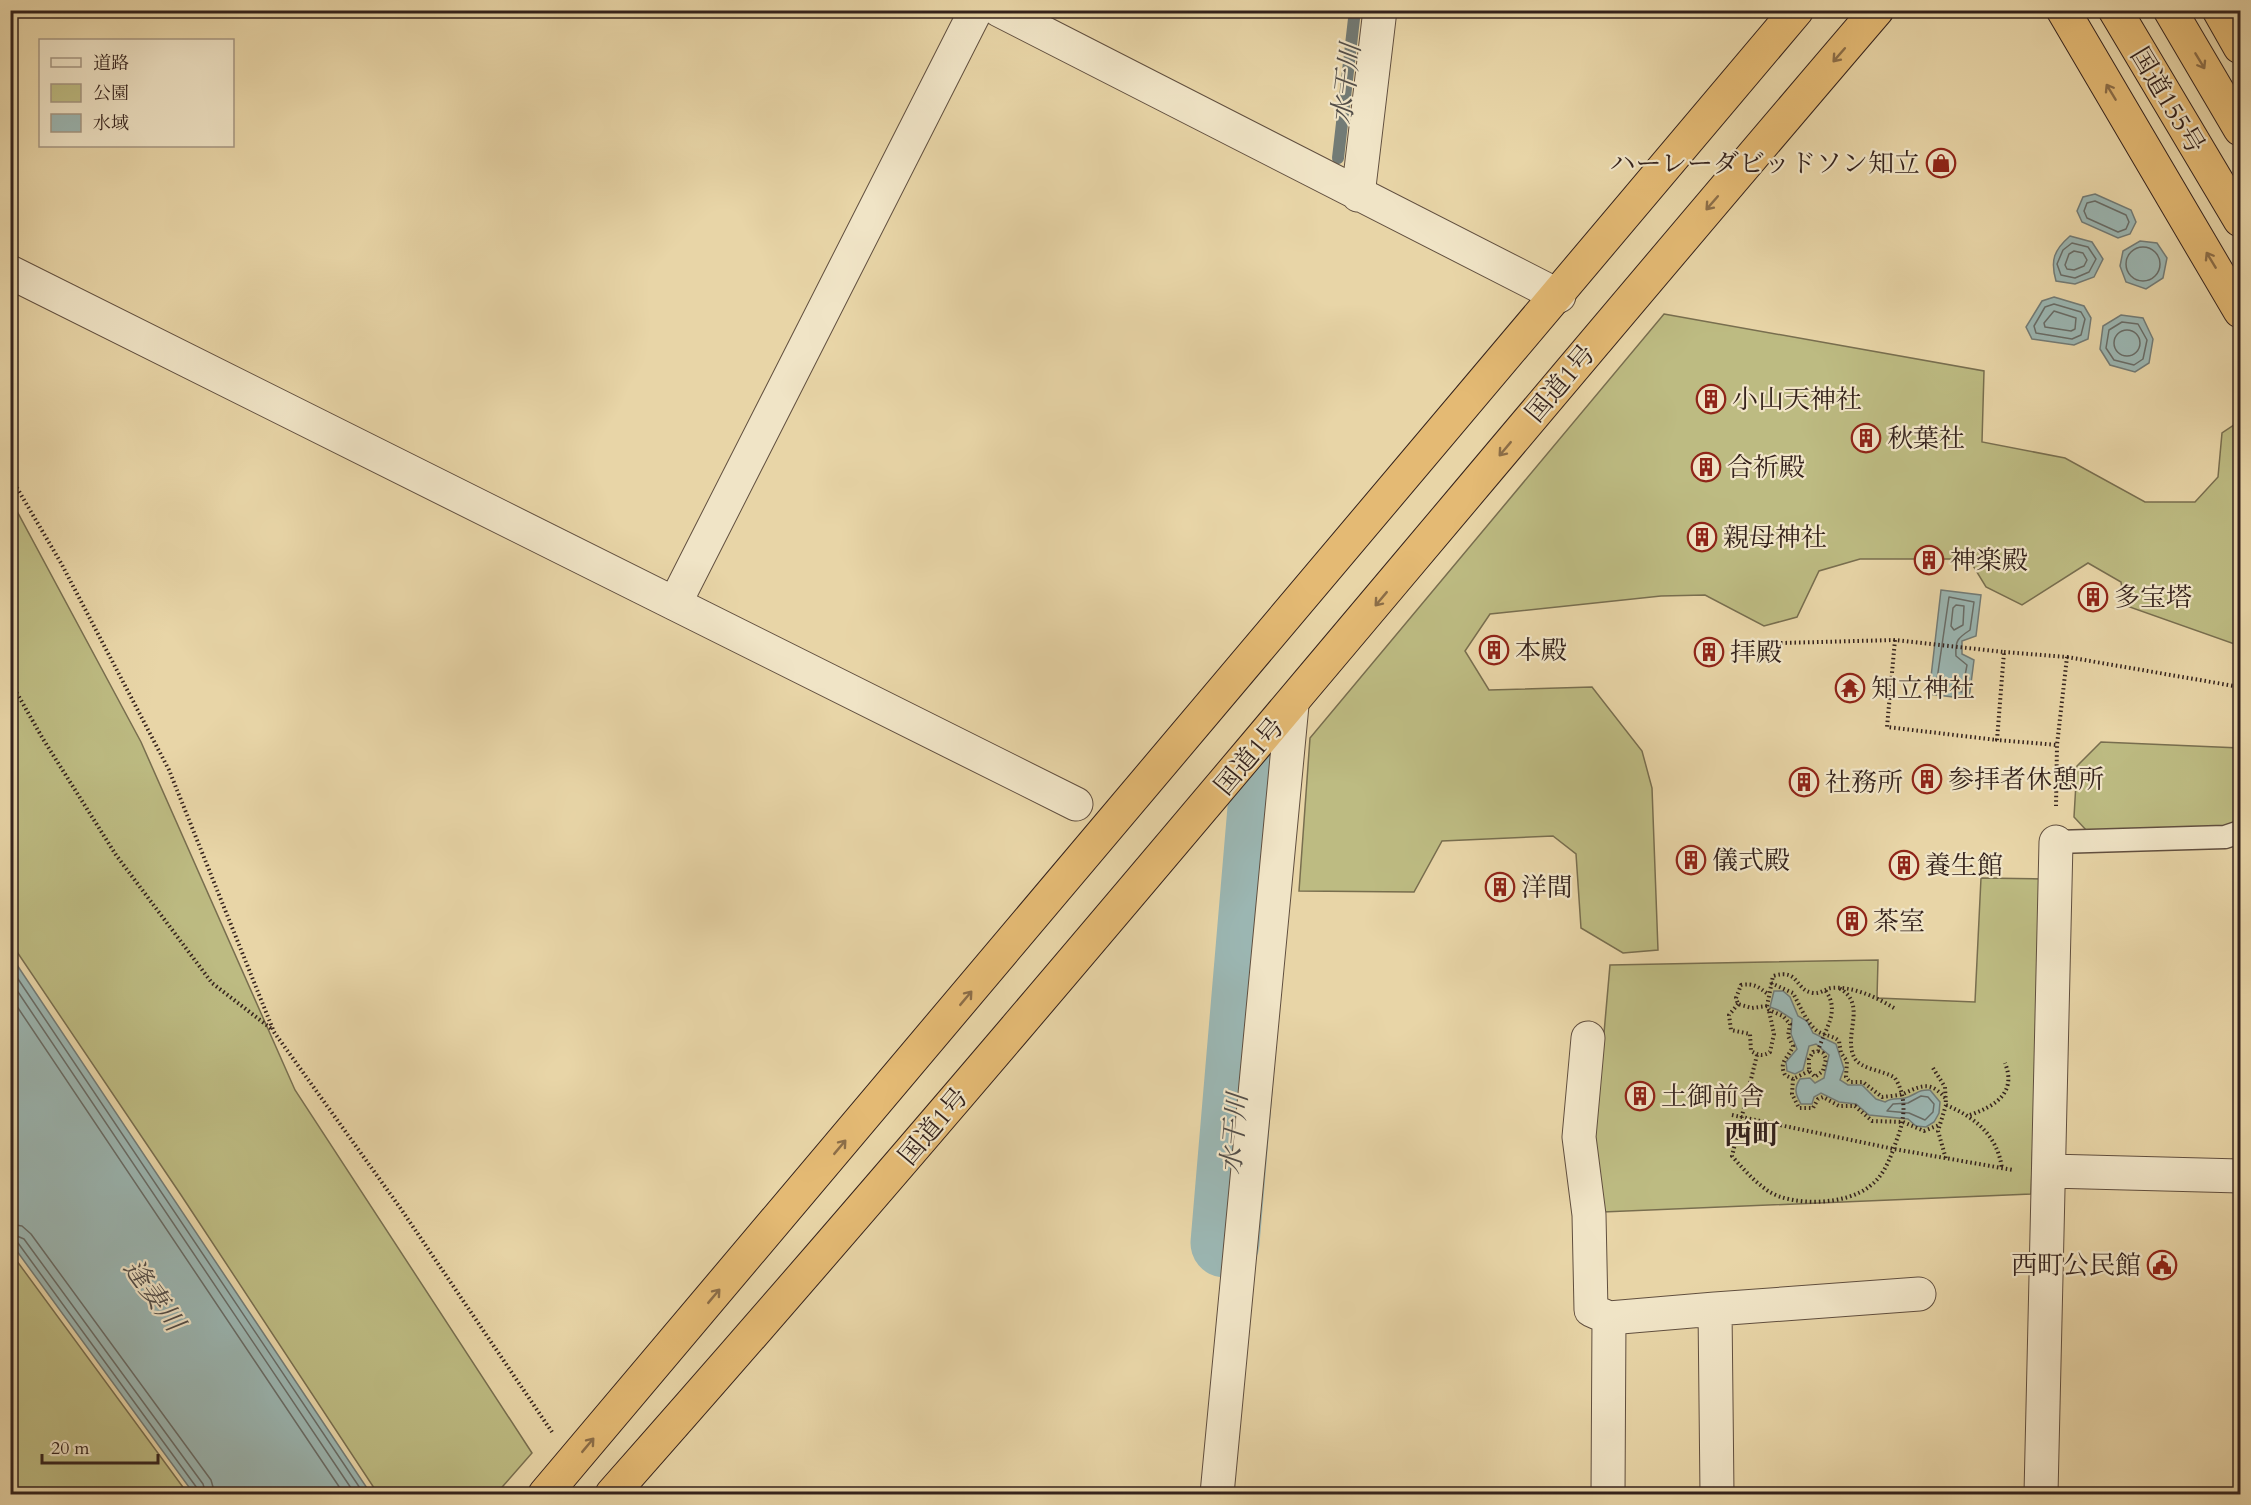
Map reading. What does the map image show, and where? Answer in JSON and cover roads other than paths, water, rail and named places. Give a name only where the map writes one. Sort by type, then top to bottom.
[{"type":"highway","points":[[547,1492],[1559,296],[1797,10]]},
{"type":"highway","name":"国道1号","points":[[612,1494],[799,1283],[1292,705],[1628,302],[1877,10]]},
{"type":"highway","points":[[2063,10],[2241,311]]},
{"type":"highway","name":"国道155号","points":[[2115,10],[2241,220]]},
{"type":"highway","name":"国道155号","points":[[2170,10],[2241,129]]},
{"type":"highway","points":[[2219,10],[2241,47]]},
{"type":"street","points":[[675,603],[976,10]]},
{"type":"street","points":[[999,10],[1559,296]]},
{"type":"street","points":[[1358,195],[1380,10]]},
{"type":"street","points":[[10,272],[1076,804]]},
{"type":"street","points":[[1217,1494],[1292,705]]},
{"type":"street","points":[[2041,1494],[2056,842]]},
{"type":"street","points":[[1588,1038],[1580,1137],[1589,1215],[1591,1310],[1609,1318],[1918,1294]]},
{"type":"street","points":[[2050,1171],[2241,1176]]},
{"type":"street","points":[[1714,1309],[1717,1494]]},
{"type":"street","points":[[1608,1494],[1609,1318]]},
{"type":"lane","points":[[2056,842],[2225,837],[2241,832]]},
{"type":"water","points":[[2095,194],[2131,210],[2136,222],[2130,234],[2118,238],[2082,222],[2077,211],[2083,197]]},
{"type":"water","points":[[2070,236],[2092,242],[2103,259],[2094,277],[2075,284],[2056,281],[2053,267],[2057,251]]},
{"type":"water","points":[[2140,241],[2157,243],[2167,258],[2163,278],[2146,289],[2126,282],[2120,266],[2123,251]]},
{"type":"water","points":[[2054,297],[2084,306],[2091,318],[2088,339],[2074,345],[2032,339],[2026,327],[2042,301]]},
{"type":"water","points":[[2121,315],[2143,318],[2153,339],[2149,363],[2135,372],[2110,365],[2100,349],[2103,326]]},
{"type":"water","points":[[1941,590],[1981,595],[1976,636],[1962,641],[1962,654],[1974,660],[1969,699],[1929,694]]},
{"type":"water","name":"逢妻川","points":[[11,956],[371,1494],[194,1494],[11,1243]]},
{"type":"water","points":[[1774,991],[1783,991],[1790,997],[1798,1016],[1807,1021],[1813,1033],[1836,1044],[1844,1069],[1840,1080],[1848,1085],[1862,1085],[1876,1099],[1885,1102],[1905,1098],[1923,1090],[1930,1090],[1940,1102],[1939,1113],[1934,1122],[1926,1127],[1916,1126],[1908,1119],[1869,1115],[1856,1104],[1839,1102],[1821,1093],[1814,1097],[1812,1104],[1801,1104],[1796,1091],[1798,1082],[1800,1079],[1810,1078],[1815,1083],[1824,1078],[1829,1055],[1816,1044],[1809,1046],[1803,1070],[1795,1074],[1787,1071],[1786,1062],[1797,1049],[1791,1034],[1792,1019],[1770,1007]]},
{"type":"waterway","name":"水干川","points":[[1338,158],[1355,10]]},
{"type":"waterway","name":"水干川","points":[[1225,1243],[1265,773]]},
{"type":"place","name":"ハーレーダビッドソン知立","points":[[1941,163]]},
{"type":"place","name":"小山天神社","points":[[1711,399]]},
{"type":"place","name":"秋葉社","points":[[1866,438]]},
{"type":"place","name":"合祈殿","points":[[1706,467]]},
{"type":"place","name":"親母神社","points":[[1702,537]]},
{"type":"place","name":"神楽殿","points":[[1929,560]]},
{"type":"place","name":"多宝塔","points":[[2093,597]]},
{"type":"place","name":"本殿","points":[[1494,650]]},
{"type":"place","name":"拝殿","points":[[1709,652]]},
{"type":"place","name":"知立神社","points":[[1850,688]]},
{"type":"place","name":"参拝者休憩所","points":[[1927,779]]},
{"type":"place","name":"社務所","points":[[1804,782]]},
{"type":"place","name":"儀式殿","points":[[1691,860]]},
{"type":"place","name":"養生館","points":[[1904,865]]},
{"type":"place","name":"洋間","points":[[1500,887]]},
{"type":"place","name":"茶室","points":[[1852,921]]},
{"type":"place","name":"土御前舎","points":[[1640,1096]]},
{"type":"place","name":"西町公民館","points":[[2162,1265]]},
{"type":"district","name":"西町","points":[[1752,1134]]}]
